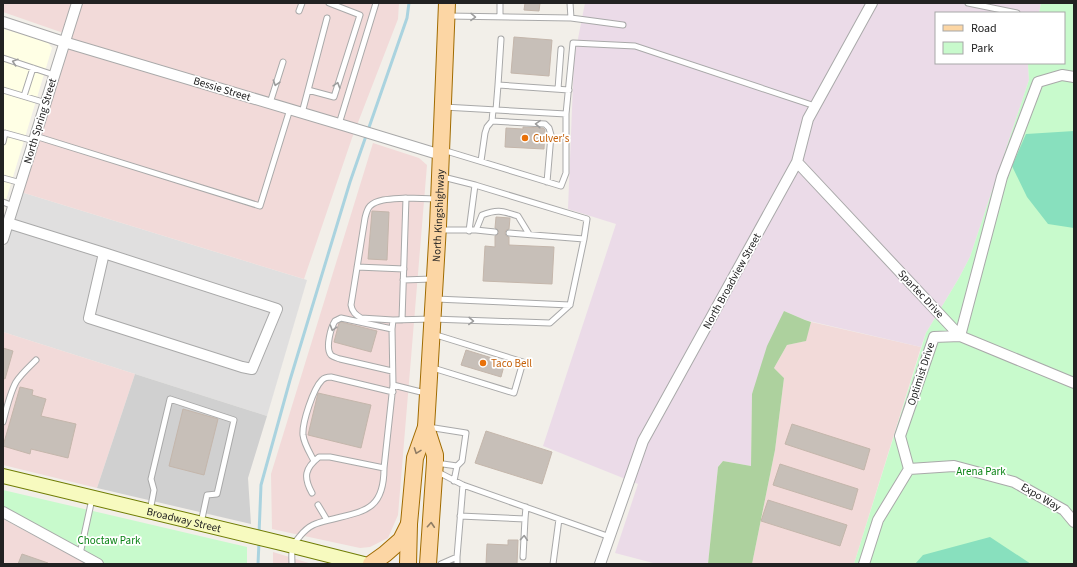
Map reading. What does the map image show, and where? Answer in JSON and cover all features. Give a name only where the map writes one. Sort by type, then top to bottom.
[{"type":"main road","name":"North Kingshighway","points":[[408,564],[409,524],[414,458],[426,427],[438,230],[447,10]]},
{"type":"main road","name":"North Kingshighway","points":[[426,427],[435,455],[428,564]]},
{"type":"main road","name":"Broadway Street","points":[[3,476],[287,544],[332,558],[364,564]]},
{"type":"main road","points":[[371,564],[385,554],[400,540],[409,524]]},
{"type":"street","name":"North Spring Street","points":[[4,235],[77,3]]},
{"type":"street","name":"North Broadview Street","points":[[600,564],[643,441],[797,162],[808,119],[872,3]]},
{"type":"street","name":"Bessie Street","points":[[3,22],[64,42],[343,125],[381,138],[441,152]]},
{"type":"street","points":[[960,336],[1002,177],[1038,82],[1062,75],[1074,77]]},
{"type":"street","name":"Spartec Drive","points":[[797,162],[960,336],[1074,383]]},
{"type":"street","points":[[8,222],[104,253],[277,309],[252,369],[89,318],[104,253]]},
{"type":"street","name":"Optimist Drive","points":[[909,469],[900,436],[934,337],[960,336]]},
{"type":"street","name":"Expo Way","points":[[909,469],[954,466],[1014,482],[1064,510],[1074,522]]},
{"type":"street","points":[[864,564],[878,520],[909,469]]},
{"type":"street","points":[[3,512],[98,564]]},
{"type":"lane","points":[[298,11],[302,3]]},
{"type":"lane","points":[[308,90],[334,97],[360,15],[329,3]]},
{"type":"lane","points":[[343,125],[376,3]]},
{"type":"lane","points":[[500,3],[500,17]]},
{"type":"lane","points":[[570,3],[571,18]]},
{"type":"lane","points":[[968,3],[1012,12]]},
{"type":"lane","points":[[447,10],[500,17],[571,18],[623,25]]},
{"type":"lane","points":[[302,113],[328,18]]},
{"type":"lane","points":[[481,162],[485,133],[487,127],[492,121],[494,110],[498,85],[501,39]]},
{"type":"lane","points":[[441,152],[562,186],[566,173],[566,114],[573,43],[635,46],[815,107]]},
{"type":"lane","points":[[558,89],[561,49]]},
{"type":"lane","points":[[3,58],[54,75]]},
{"type":"lane","points":[[270,103],[283,62]]},
{"type":"lane","points":[[24,96],[33,68]]},
{"type":"lane","points":[[498,85],[569,90]]},
{"type":"lane","points":[[3,90],[46,103]]},
{"type":"lane","points":[[443,107],[566,114]]},
{"type":"lane","points":[[3,142],[6,134],[35,139],[260,206],[290,109]]},
{"type":"lane","points":[[492,121],[545,124],[549,128],[551,135],[547,182]]},
{"type":"lane","points":[[432,326],[550,323],[570,306],[587,219],[440,176]]},
{"type":"lane","points":[[3,178],[21,183]]},
{"type":"lane","points":[[469,230],[475,185]]},
{"type":"lane","points":[[402,320],[406,198]]},
{"type":"lane","points":[[430,367],[514,393],[523,362],[432,326],[402,320],[362,318],[357,316],[352,309],[351,305],[365,218],[370,206],[380,201],[406,198],[439,199]]},
{"type":"lane","points":[[3,202],[14,206]]},
{"type":"lane","points":[[476,230],[482,215],[492,211],[503,211],[518,216],[529,234]]},
{"type":"lane","points":[[438,230],[476,230],[495,232]]},
{"type":"lane","points":[[509,233],[584,239]]},
{"type":"lane","points":[[357,267],[404,269]]},
{"type":"lane","points":[[403,280],[434,279]]},
{"type":"lane","points":[[433,299],[570,306]]},
{"type":"lane","points":[[392,329],[341,318],[337,319],[334,323],[329,343],[330,353],[333,356],[392,371]]},
{"type":"lane","points":[[292,564],[287,544],[310,526],[326,520],[362,511],[377,500],[383,488],[393,385],[393,320]]},
{"type":"lane","points":[[3,422],[16,382],[36,360]]},
{"type":"lane","points":[[314,461],[304,440],[303,434],[307,412],[317,387],[322,380],[330,377],[392,392]]},
{"type":"lane","points":[[393,385],[428,394]]},
{"type":"lane","points":[[150,512],[154,490],[151,479],[170,399],[234,420],[218,494],[207,496],[201,524]]},
{"type":"lane","points":[[426,427],[466,433],[462,461],[457,466],[454,480]]},
{"type":"lane","points":[[312,493],[307,484],[306,477],[310,465],[319,457],[330,457],[384,468]]},
{"type":"lane","points":[[435,467],[457,466]]},
{"type":"lane","points":[[435,467],[463,485],[610,537]]},
{"type":"lane","points":[[457,564],[463,485]]},
{"type":"lane","points":[[80,554],[93,498]]},
{"type":"lane","points":[[318,505],[326,520]]},
{"type":"lane","points":[[523,557],[526,507]]},
{"type":"lane","points":[[460,516],[525,519]]},
{"type":"lane","points":[[553,564],[559,519]]},
{"type":"lane","points":[[441,564],[457,557]]},
{"type":"shaded area","points":[[3,3],[399,3],[398,19],[352,138],[304,279],[21,192],[72,36],[3,12]]},
{"type":"shaded area","points":[[585,3],[1041,3],[1039,12],[935,12],[935,64],[1028,64],[1029,80],[970,257],[926,333],[921,347],[805,320],[784,311],[752,394],[751,466],[723,461],[718,467],[708,564],[657,564],[615,553],[638,484],[543,446],[616,224],[568,209],[574,59]]},
{"type":"shaded area","points":[[3,29],[47,41],[52,48],[3,210]]},
{"type":"shaded area","points":[[373,143],[419,158],[427,165],[398,515],[388,538],[370,547],[360,548],[272,529],[271,474]]},
{"type":"shaded area","points":[[21,192],[307,280],[267,416],[3,332],[3,251]]},
{"type":"shaded area","points":[[811,322],[921,347],[854,564],[752,564],[775,450],[784,378],[774,368],[787,345],[805,341]]},
{"type":"shaded area","points":[[3,332],[135,374],[97,488],[3,465]]},
{"type":"shaded area","points":[[135,374],[267,416],[248,478],[251,524],[97,488]]},
{"type":"shaded area","points":[[3,519],[87,564],[3,564]]},
{"type":"shaded area","points":[[273,552],[312,564],[273,564]]},
{"type":"green space","name":"Arena Park","points":[[1041,3],[1074,3],[1074,564],[854,564],[926,333],[970,257],[1029,80],[1028,64],[1065,64],[1065,12],[1039,12]]},
{"type":"green space","points":[[1074,131],[1074,228],[1048,224],[1027,197],[1012,166],[1026,134]]},
{"type":"green space","points":[[784,311],[811,322],[806,341],[787,345],[774,368],[784,378],[775,450],[752,564],[708,564],[718,467],[723,461],[751,466],[752,394],[767,346]]},
{"type":"green space","name":"Choctaw Park","points":[[3,490],[247,547],[247,564],[103,564],[3,513]]},
{"type":"green space","points":[[990,537],[1031,564],[915,564],[923,555]]},
{"type":"building","points":[[525,3],[540,3],[539,11],[524,10]]},
{"type":"building","points":[[514,37],[552,40],[549,76],[511,73]]},
{"type":"building","name":"Culver's","points":[[523,127],[543,128],[545,130],[544,149],[505,147],[506,128],[523,129]]},
{"type":"building","points":[[372,211],[389,212],[387,260],[368,259]]},
{"type":"building","points":[[496,217],[510,218],[509,229],[506,230],[505,233],[506,236],[509,237],[509,245],[554,247],[552,284],[483,281],[485,246],[495,247],[495,236],[499,233],[495,228]]},
{"type":"building","points":[[341,322],[377,331],[371,352],[334,342],[339,323]]},
{"type":"building","points":[[3,348],[13,351],[5,379],[3,378]]},
{"type":"building","name":"Taco Bell","points":[[466,350],[505,362],[501,377],[461,365]]},
{"type":"building","points":[[20,387],[33,390],[32,395],[46,399],[41,416],[76,424],[68,458],[31,449],[30,454],[3,446]]},
{"type":"building","points":[[318,393],[371,405],[361,448],[308,435]]},
{"type":"building","points":[[183,409],[218,419],[204,475],[169,466]]},
{"type":"building","points":[[792,424],[870,449],[864,470],[785,444]]},
{"type":"building","points":[[486,431],[552,452],[542,484],[475,463]]},
{"type":"building","points":[[780,464],[858,489],[852,510],[773,485]]},
{"type":"building","points":[[768,500],[847,525],[840,546],[761,521]]},
{"type":"building","points":[[508,540],[518,540],[517,564],[486,564],[487,544],[508,545]]},
{"type":"building","points":[[22,554],[48,563],[18,564]]},
{"type":"waterway","points":[[259,534],[261,485],[290,380],[350,182],[407,18],[409,3]]},
{"type":"waterway","points":[[258,564],[259,542]]},
{"type":"place","name":"Culver's","points":[[525,138]]},
{"type":"place","name":"Taco Bell","points":[[483,363]]}]
